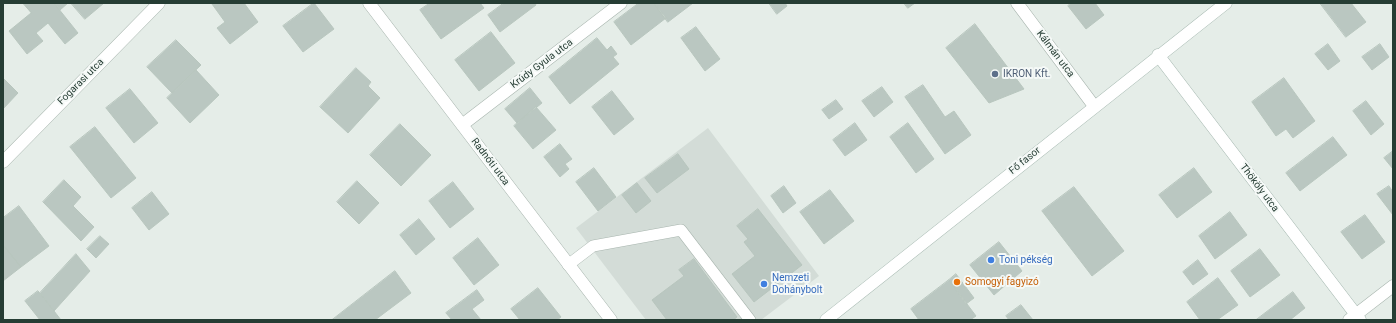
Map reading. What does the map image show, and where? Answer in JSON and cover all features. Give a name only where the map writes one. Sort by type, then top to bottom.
[{"type":"street","name":"Fogarasi utca","points":[[3,162],[159,3]]},
{"type":"street","name":"Radnóti utca","points":[[369,3],[611,320]]},
{"type":"street","name":"Krúdy Gyula utca","points":[[462,125],[621,3]]},
{"type":"street","name":"Kálmán utca","points":[[1017,3],[1094,106]]},
{"type":"street","name":"Fő fasor","points":[[826,320],[1158,55],[1226,3]]},
{"type":"street","name":"Thököly utca","points":[[1158,55],[1355,318]]},
{"type":"street","points":[[1355,318],[1393,286]]},
{"type":"lane","points":[[568,265],[592,246],[681,230],[750,320]]},
{"type":"shaded area","points":[[708,128],[819,276],[761,320],[646,320],[576,228]]},
{"type":"building","points":[[23,3],[54,3],[78,33],[65,44],[48,23],[36,33],[43,41],[27,54],[9,31],[31,13]]},
{"type":"building","points":[[54,3],[68,3],[60,10]]},
{"type":"building","points":[[71,3],[104,3],[85,19]]},
{"type":"building","points":[[244,3],[258,22],[230,44],[217,28],[225,22],[212,4]]},
{"type":"building","points":[[314,3],[334,29],[303,52],[283,26]]},
{"type":"building","points":[[430,3],[480,3],[484,8],[441,39],[420,10]]},
{"type":"building","points":[[504,3],[535,3],[536,5],[500,32],[488,15]]},
{"type":"building","points":[[639,3],[654,3],[666,18],[631,45],[614,22]]},
{"type":"building","points":[[654,3],[693,3],[668,22]]},
{"type":"building","points":[[769,3],[785,3],[787,6],[777,14]]},
{"type":"building","points":[[904,3],[915,3],[908,8]]},
{"type":"building","points":[[1071,3],[1095,3],[1104,15],[1086,29],[1068,6]]},
{"type":"building","points":[[1320,3],[1351,3],[1366,22],[1346,37]]},
{"type":"building","points":[[975,24],[1024,89],[989,103],[946,48]]},
{"type":"building","points":[[696,27],[720,59],[705,71],[681,38]]},
{"type":"building","points":[[491,32],[515,63],[479,91],[455,60]]},
{"type":"building","points":[[597,38],[607,50],[611,46],[617,54],[613,57],[619,64],[570,104],[549,77]]},
{"type":"building","points":[[176,40],[201,65],[172,93],[147,67]]},
{"type":"building","points":[[1328,44],[1340,61],[1328,70],[1315,54]]},
{"type":"building","points":[[1380,44],[1389,57],[1372,70],[1362,57]]},
{"type":"building","points":[[356,68],[371,82],[368,86],[380,98],[348,133],[320,107]]},
{"type":"building","points":[[196,70],[219,95],[190,123],[167,98]]},
{"type":"building","points":[[3,78],[18,93],[3,109]]},
{"type":"building","points":[[1284,78],[1315,121],[1293,138],[1286,129],[1276,136],[1252,102]]},
{"type":"building","points":[[923,85],[945,117],[954,111],[971,135],[945,154],[905,97]]},
{"type":"building","points":[[882,87],[893,102],[874,117],[862,101]]},
{"type":"building","points":[[530,88],[542,103],[517,123],[505,109]]},
{"type":"building","points":[[130,89],[158,123],[134,143],[106,108]]},
{"type":"building","points":[[612,91],[634,119],[614,135],[592,107]]},
{"type":"building","points":[[836,100],[843,109],[829,119],[822,110]]},
{"type":"building","points":[[1366,101],[1384,124],[1371,135],[1353,111]]},
{"type":"building","points":[[536,107],[556,130],[533,149],[514,126]]},
{"type":"building","points":[[855,123],[867,140],[845,156],[833,140]]},
{"type":"building","points":[[908,123],[934,159],[916,173],[890,137]]},
{"type":"building","points":[[400,124],[431,155],[401,186],[370,155]]},
{"type":"building","points":[[95,127],[136,178],[111,198],[70,147]]},
{"type":"building","points":[[1333,137],[1347,155],[1300,191],[1286,173]]},
{"type":"building","points":[[560,144],[572,159],[565,164],[569,169],[560,177],[544,157]]},
{"type":"building","points":[[1393,151],[1393,169],[1384,158]]},
{"type":"building","points":[[678,154],[689,169],[657,193],[645,178]]},
{"type":"building","points":[[594,168],[616,197],[598,211],[576,182]]},
{"type":"building","points":[[1194,168],[1212,192],[1177,218],[1159,195]]},
{"type":"building","points":[[64,180],[81,197],[73,206],[94,227],[81,241],[43,202]]},
{"type":"building","points":[[357,181],[379,203],[359,224],[337,202]]},
{"type":"building","points":[[453,182],[474,209],[450,228],[429,201]]},
{"type":"building","points":[[637,183],[651,201],[636,213],[622,195]]},
{"type":"building","points":[[784,186],[796,203],[783,213],[771,196]]},
{"type":"building","points":[[1389,186],[1393,192],[1393,215],[1377,194]]},
{"type":"building","points":[[1074,187],[1124,251],[1092,276],[1042,211]]},
{"type":"building","points":[[830,190],[854,221],[824,244],[800,212]]},
{"type":"building","points":[[152,192],[169,214],[149,230],[132,208]]},
{"type":"building","points":[[19,206],[49,246],[21,267],[3,245],[3,218]]},
{"type":"building","points":[[758,209],[802,265],[754,302],[732,274],[755,256],[744,242],[748,239],[737,226]]},
{"type":"building","points":[[1230,212],[1247,235],[1215,259],[1199,236]]},
{"type":"building","points":[[1365,215],[1385,242],[1362,259],[1341,232]]},
{"type":"building","points":[[419,219],[435,239],[416,255],[400,235]]},
{"type":"building","points":[[100,236],[109,244],[96,258],[87,249]]},
{"type":"building","points":[[478,238],[499,265],[474,285],[453,258]]},
{"type":"building","points":[[999,242],[1022,271],[994,295],[970,265]]},
{"type":"building","points":[[3,245],[21,267],[3,281]]},
{"type":"building","points":[[1260,249],[1280,275],[1250,297],[1231,271]]},
{"type":"building","points":[[76,254],[90,271],[54,311],[40,293]]},
{"type":"building","points":[[694,259],[737,317],[733,320],[667,320],[652,300],[684,276],[679,270]]},
{"type":"building","points":[[1198,260],[1208,274],[1193,285],[1183,272]]},
{"type":"building","points":[[395,271],[411,293],[375,320],[332,320]]},
{"type":"building","points":[[956,274],[974,298],[966,304],[949,280]]},
{"type":"building","points":[[1218,278],[1238,305],[1217,320],[1200,320],[1187,302]]},
{"type":"building","points":[[949,280],[976,316],[970,320],[919,320],[911,309]]},
{"type":"building","points":[[538,288],[561,317],[557,320],[520,320],[511,309]]},
{"type":"building","points":[[477,290],[484,300],[472,309],[481,320],[452,320],[446,313]]},
{"type":"building","points":[[38,291],[61,320],[40,320],[25,301]]},
{"type":"building","points":[[1293,292],[1305,308],[1290,320],[1256,320]]},
{"type":"building","points":[[1021,305],[1033,320],[1009,320],[1006,316]]},
{"type":"place","name":"IKRON Kft.","points":[[995,74]]},
{"type":"place","name":"Toni pékség","points":[[991,260]]},
{"type":"place","name":"Somogyi fagyizó","points":[[957,282]]},
{"type":"place","name":"Nemzeti Dohánybolt","points":[[764,284]]}]
